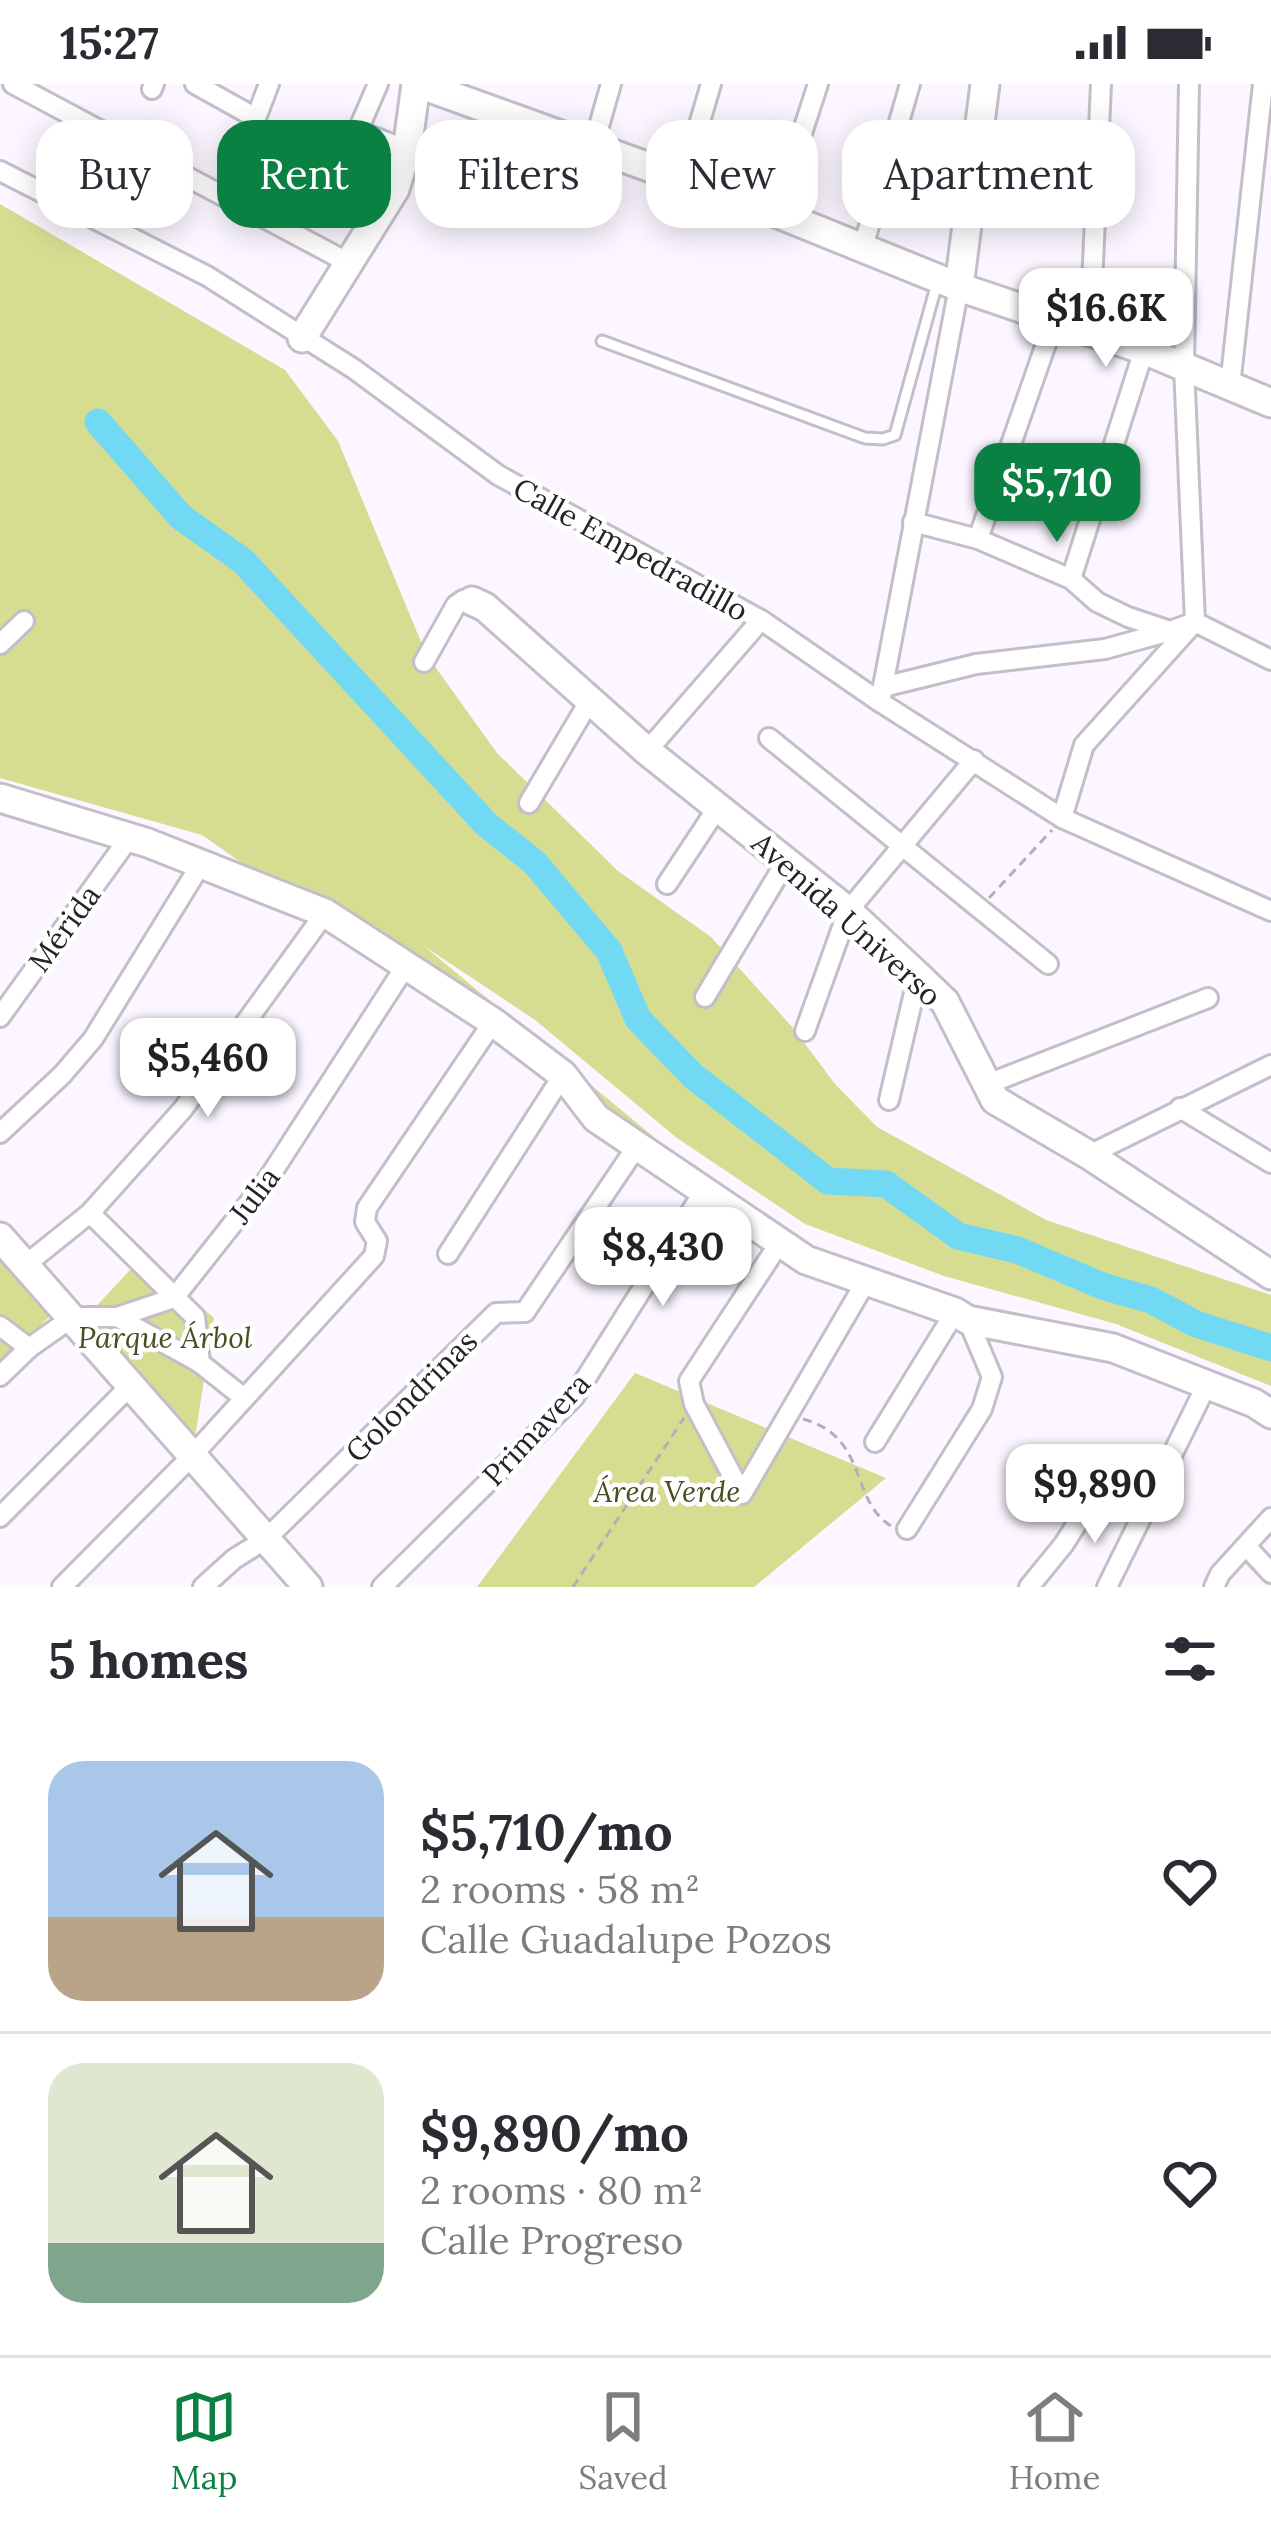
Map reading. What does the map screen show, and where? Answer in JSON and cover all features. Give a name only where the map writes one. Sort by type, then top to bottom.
[{"type":"street","points":[[14,84],[347,262]]},
{"type":"street","points":[[195,84],[256,118],[269,84]]},
{"type":"street","points":[[363,120],[378,84]]},
{"type":"street","points":[[302,338],[395,189],[407,150],[417,84],[459,91],[528,120]]},
{"type":"street","points":[[601,120],[611,84]]},
{"type":"street","points":[[700,120],[711,84]]},
{"type":"street","points":[[806,120],[818,84]]},
{"type":"street","points":[[862,247],[910,84]]},
{"type":"street","points":[[985,84],[881,695],[976,664],[1106,649],[1196,622],[1271,660]]},
{"type":"street","points":[[1090,331],[1101,84]]},
{"type":"street","points":[[1062,818],[1084,745],[1196,622],[1184,366],[1189,84]]},
{"type":"street","points":[[1230,386],[1263,84]]},
{"type":"street","points":[[391,144],[407,150]]},
{"type":"street","name":"Calle Empedradillo","points":[[0,171],[207,276],[354,369],[498,476],[761,620],[1062,818],[1271,911]]},
{"type":"street","points":[[814,228],[948,283],[1144,350],[1270,400]]},
{"type":"street","points":[[978,539],[1055,319]]},
{"type":"street","points":[[1071,579],[1144,350]]},
{"type":"street","points":[[913,522],[978,539],[1071,579],[1097,602],[1170,631]]},
{"type":"street","points":[[424,662],[457,605],[472,601]]},
{"type":"street","name":"Avenida Universo","points":[[472,601],[485,607],[647,751],[848,911],[918,976],[945,1002],[995,1100],[1089,1155],[1271,1275]]},
{"type":"street","points":[[647,751],[761,620]]},
{"type":"street","points":[[0,644],[24,621]]},
{"type":"street","points":[[529,803],[590,700]]},
{"type":"street","points":[[769,738],[1048,964]]},
{"type":"street","points":[[805,1031],[848,911],[974,760]]},
{"type":"street","points":[[5,807],[129,838],[326,913],[494,1022],[563,1075],[596,1118],[806,1260],[962,1316],[1113,1348],[1271,1414]]},
{"type":"street","points":[[667,884],[718,807]]},
{"type":"street","name":"Mérida","points":[[0,1017],[129,838]]},
{"type":"street","points":[[706,997],[787,860]]},
{"type":"street","points":[[0,1133],[93,1039],[200,864]]},
{"type":"street","points":[[24,1265],[90,1213],[183,1109],[326,913]]},
{"type":"street","name":"Julia","points":[[174,1298],[268,1179],[405,967]]},
{"type":"street","points":[[889,1100],[918,976]]},
{"type":"street","points":[[985,1084],[1208,998]]},
{"type":"street","points":[[62,1587],[191,1456],[374,1256],[376,1241],[365,1222],[367,1208],[494,1022]]},
{"type":"street","points":[[1089,1155],[1180,1108],[1268,1071]]},
{"type":"street","points":[[448,1254],[563,1075]]},
{"type":"street","points":[[1180,1108],[1271,1163]]},
{"type":"street","name":"Golondrinas","points":[[266,1539],[496,1313],[525,1312],[637,1146]]},
{"type":"street","name":"Primavera","points":[[382,1587],[574,1397],[704,1191]]},
{"type":"street","points":[[90,1213],[195,1317],[200,1363]]},
{"type":"street","points":[[0,1237],[308,1587]]},
{"type":"street","points":[[780,1242],[689,1381],[694,1404],[742,1494],[865,1283]]},
{"type":"street","points":[[0,1376],[73,1317],[117,1317],[174,1298]]},
{"type":"street","points":[[875,1442],[962,1316]]},
{"type":"street","points":[[908,1528],[982,1409],[992,1377],[962,1316]]},
{"type":"street","points":[[117,1317],[200,1363],[244,1398]]},
{"type":"street","points":[[0,1326],[29,1348]]},
{"type":"street","points":[[0,1517],[132,1384]]},
{"type":"street","points":[[1107,1587],[1207,1384]]},
{"type":"street","points":[[1029,1587],[1064,1544],[1111,1470]]},
{"type":"street","points":[[1214,1587],[1220,1574],[1271,1518]]},
{"type":"street","points":[[203,1587],[266,1539]]},
{"type":"street","points":[[1246,1546],[1271,1573]]},
{"type":"lane","points":[[602,340],[865,438],[883,439],[895,435],[948,283]]},
{"type":"path","points":[[980,908],[1062,818]]},
{"type":"path","points":[[573,1587],[694,1404]]},
{"type":"path","points":[[790,1415],[821,1424],[854,1456],[871,1507],[887,1525],[908,1528]]},
{"type":"green space","points":[[0,204],[285,370],[338,441],[426,654],[497,753],[618,871],[711,937],[877,1127],[1046,1220],[1271,1295],[1271,1386],[1116,1324],[944,1276],[805,1224],[677,1138],[535,1020],[424,946],[780,1242],[202,835],[0,778]]},
{"type":"green space","points":[[0,1243],[56,1310],[0,1366]]},
{"type":"green space","name":"Parque Árbol","points":[[143,1256],[214,1318],[194,1443],[89,1314]]},
{"type":"green space","name":"Área Verde","points":[[635,1373],[886,1478],[754,1587],[477,1587]]},
{"type":"waterway","points":[[98,422],[181,517],[243,561],[487,825],[534,862],[609,951],[638,1019],[693,1076],[828,1181],[886,1184],[958,1236],[1017,1250],[1105,1287],[1151,1300],[1196,1324],[1271,1348]]}]
